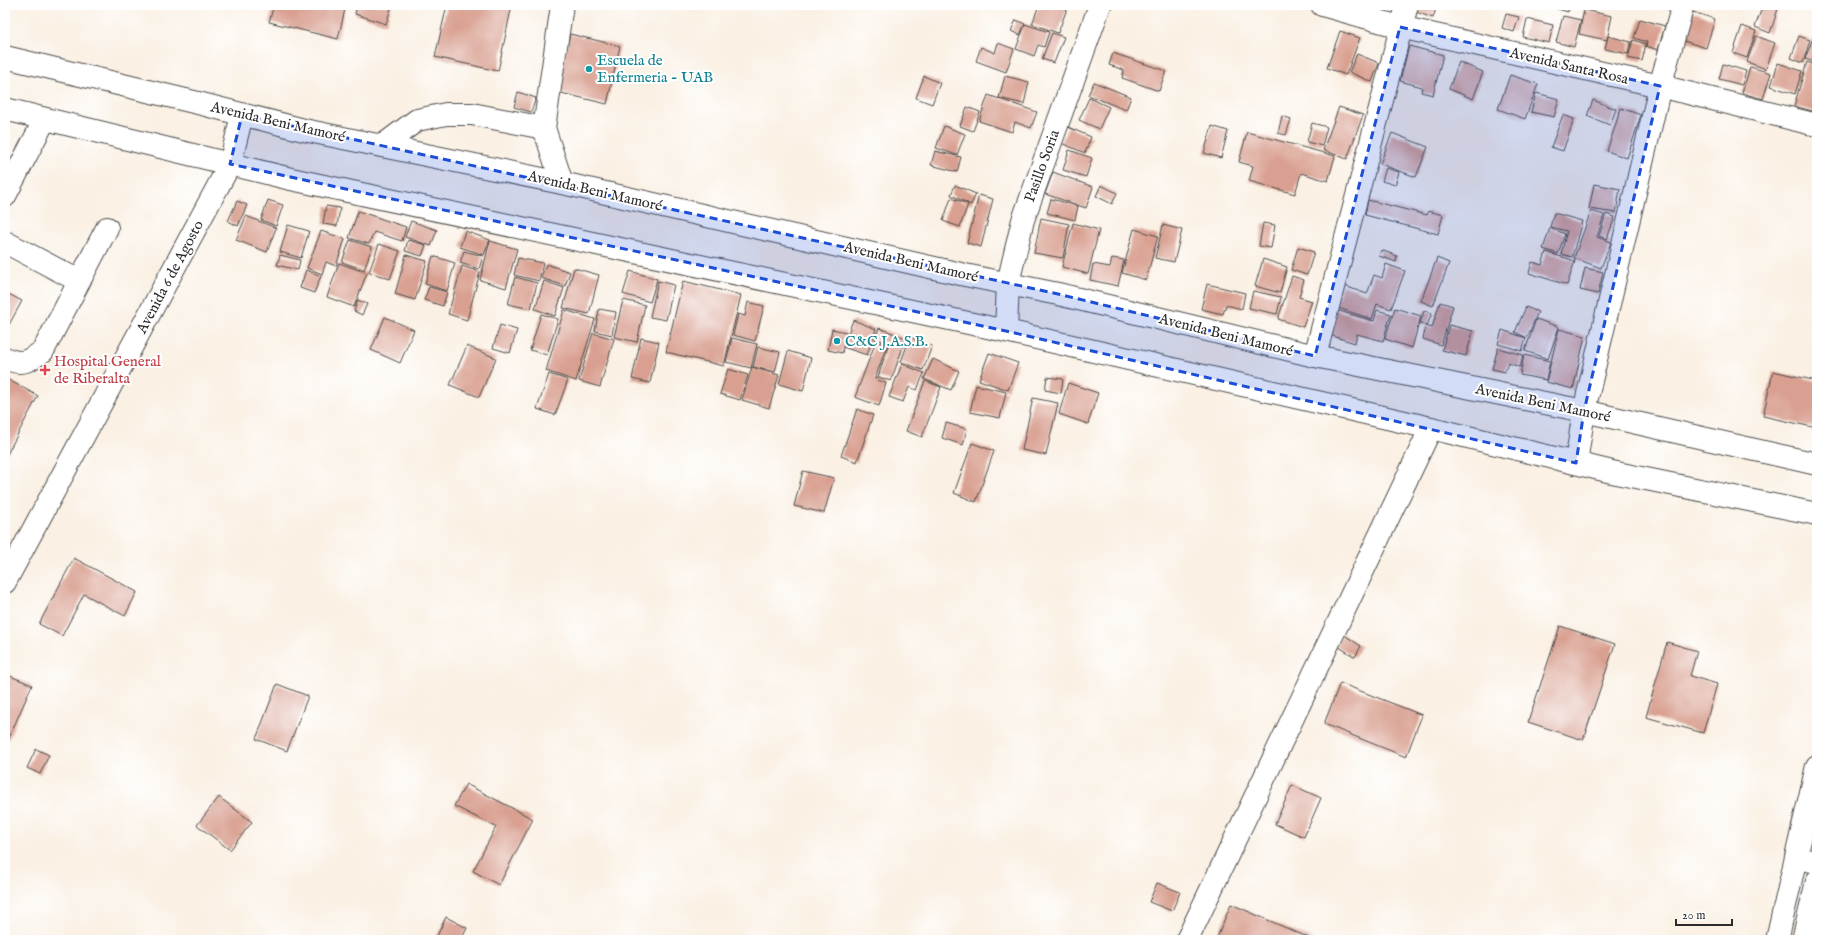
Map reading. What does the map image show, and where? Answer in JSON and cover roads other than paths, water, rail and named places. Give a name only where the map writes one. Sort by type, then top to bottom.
[{"type":"street","points":[[562,5],[544,128],[562,183]]},
{"type":"street","name":"Pasillo Soria","points":[[1006,331],[1008,283],[1023,220],[1100,5]]},
{"type":"street","name":"Avenida Santa Rosa","points":[[1322,5],[1400,27],[1660,86],[1817,125]]},
{"type":"street","points":[[1315,356],[1407,5]]},
{"type":"street","points":[[1576,463],[1584,411],[1660,86],[1683,5]]},
{"type":"street","name":"Avenida Beni Mamoré","points":[[5,57],[304,130],[562,183],[957,274],[1008,283],[1315,356],[1584,411],[1817,464]]},
{"type":"street","points":[[5,109],[298,181],[1006,331],[1431,428],[1576,463],[1817,514]]},
{"type":"street","points":[[382,146],[417,120],[446,114],[472,114],[544,128]]},
{"type":"street","name":"Avenida 6 de Agosto","points":[[5,582],[230,164],[242,115]]},
{"type":"street","points":[[5,196],[45,119]]},
{"type":"street","points":[[5,358],[18,362],[29,361],[43,351],[107,228]]},
{"type":"street","points":[[5,242],[79,281]]},
{"type":"street","points":[[1188,940],[1431,428]]},
{"type":"street","points":[[1777,940],[1790,880],[1807,860],[1817,766]]},
{"type":"street","points":[[1790,880],[1817,884],[1803,940]]},
{"type":"place","name":"Escuela de Enfermeria - UAB","points":[[589,69]]},
{"type":"place","name":"C&C J.A.S.B.","points":[[837,341]]},
{"type":"place","name":"Hospital General de Riberalta","points":[[45,370]]}]
